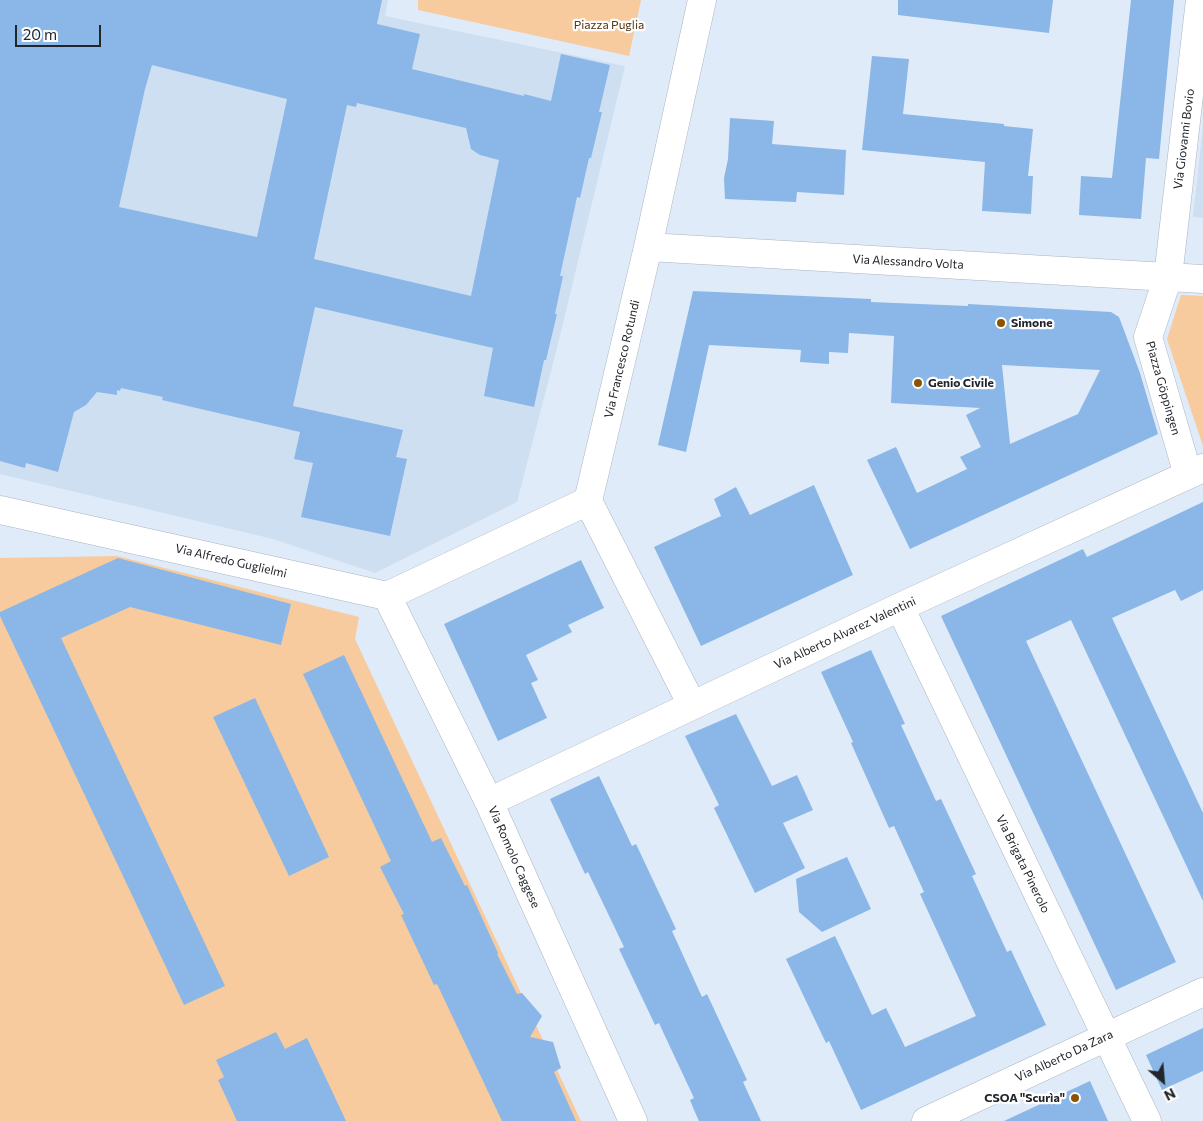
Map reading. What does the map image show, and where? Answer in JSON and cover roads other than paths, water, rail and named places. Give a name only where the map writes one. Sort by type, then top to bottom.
[{"type":"street","name":"Via Francesco Rotundi","points":[[588,501],[648,247],[702,0]]},
{"type":"street","name":"Via Giovanni Bovio","points":[[1168,277],[1200,0]]},
{"type":"street","name":"Via Alessandro Volta","points":[[648,247],[1168,277]]},
{"type":"street","points":[[1168,277],[1203,279]]},
{"type":"street","name":"Piazza Göppingen","points":[[1168,277],[1148,337],[1196,472]]},
{"type":"street","name":"Via Alberto Alvarez Valentini","points":[[489,802],[900,607],[1196,472]]},
{"type":"street","points":[[387,596],[588,501],[692,705]]},
{"type":"street","name":"Via Alfredo Guglielmi","points":[[0,510],[387,596]]},
{"type":"street","name":"Via Alfredo Guglielmi","points":[[0,528],[75,526]]},
{"type":"street","name":"Via Romolo Caggese","points":[[387,596],[489,802],[633,1121]]},
{"type":"street","name":"Via Brigata Pinerolo","points":[[900,607],[1148,1121]]},
{"type":"street","name":"Via Alberto Da Zara","points":[[926,1121],[1203,992]]},
{"type":"place","name":"Simone","points":[[1001,323]]},
{"type":"place","name":"Genio Civile","points":[[918,383]]},
{"type":"place","name":"CSOA \"Scurìa\"","points":[[1075,1098]]},
{"type":"park label","name":"Piazza Puglia","points":[[609,25]]}]
